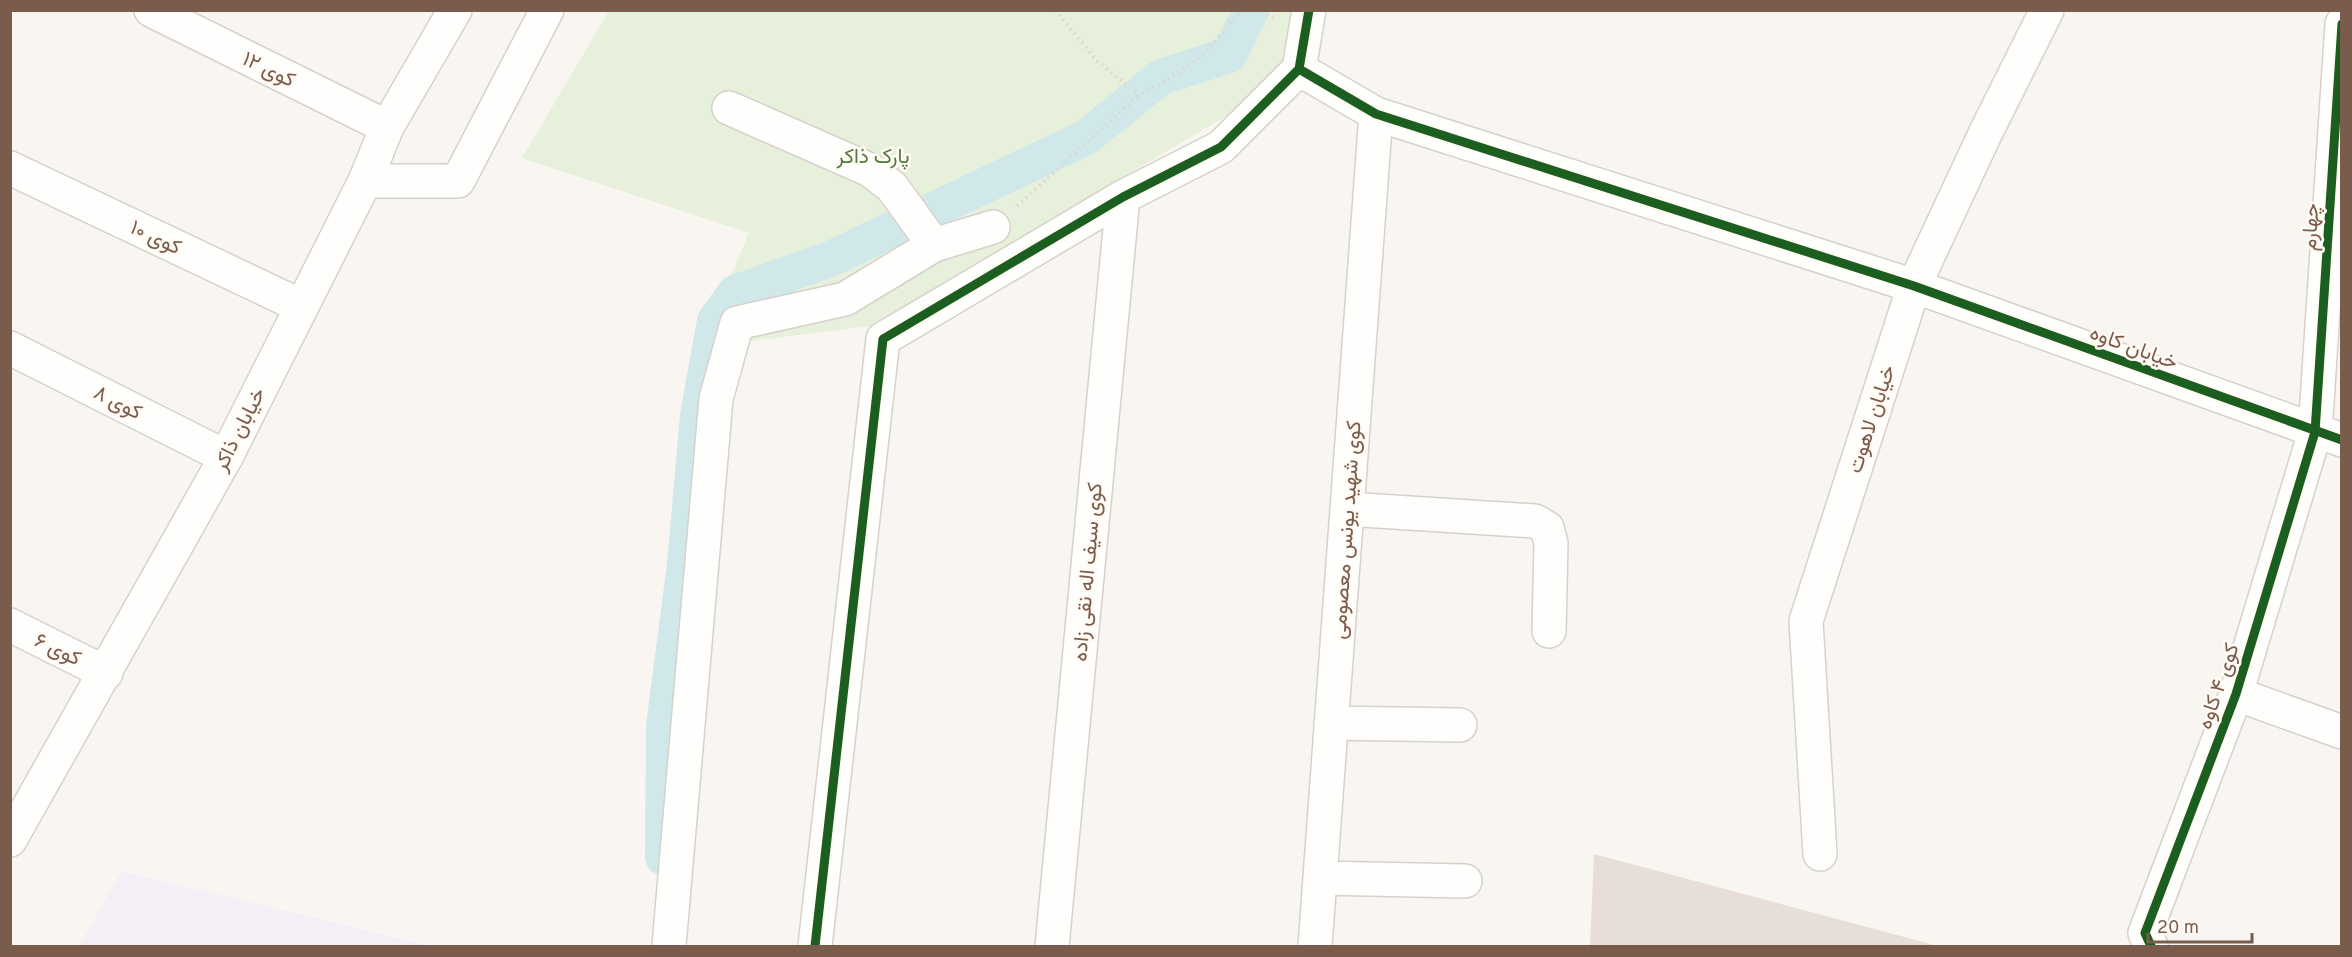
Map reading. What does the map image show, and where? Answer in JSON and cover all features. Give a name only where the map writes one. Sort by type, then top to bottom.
[{"type":"street","name":"کوی ۱۲","points":[[151,10],[387,127]]},
{"type":"street","name":"خیابان ذاکر","points":[[10,840],[226,457],[365,181],[387,127],[455,10]]},
{"type":"street","points":[[365,181],[459,181],[548,10]]},
{"type":"street","points":[[814,946],[883,339],[1123,197],[1221,147],[1299,69],[1309,10]]},
{"type":"street","name":"خیابان لاهوت","points":[[1820,854],[1806,621],[1914,286],[1984,134],[2047,10]]},
{"type":"street","name":"چهارم","points":[[2328,436],[2340,40]]},
{"type":"street","name":"خیابان کاوه","points":[[1299,69],[1376,114],[1914,286],[2328,436]]},
{"type":"street","points":[[729,108],[870,170],[892,187],[934,245]]},
{"type":"street","name":"کوی شهید یونس معصومی","points":[[1316,946],[1376,114]]},
{"type":"street","name":"کوی ۱۰","points":[[10,168],[301,306]]},
{"type":"street","name":"کوی سیف اله نقی زاده","points":[[1052,946],[1123,197]]},
{"type":"street","points":[[669,946],[716,399],[737,324],[845,298],[934,245],[993,227]]},
{"type":"street","name":"کوی ۸","points":[[10,348],[226,457]]},
{"type":"street","name":"کوی ۴ کاوه","points":[[2151,946],[2145,933],[2236,694],[2328,436]]},
{"type":"street","points":[[1347,509],[1535,521],[1547,528],[1551,543],[1549,631]]},
{"type":"street","name":"کوی ۶","points":[[10,626],[106,673]]},
{"type":"street","points":[[2236,694],[2342,732]]},
{"type":"street","points":[[1332,723],[1460,725]]},
{"type":"street","points":[[1320,878],[1465,881]]},
{"type":"path","points":[[1055,10],[1098,62],[1139,95]]},
{"type":"path","points":[[993,227],[1139,95],[1177,74],[1203,54],[1242,10]]},
{"type":"shaded area","points":[[122,871],[430,946],[79,946]]},
{"type":"green space","name":"پارک ذاکر","points":[[609,11],[1295,11],[1290,54],[1255,99],[871,326],[700,347],[749,233],[522,158]]},
{"type":"building","points":[[1594,854],[1938,946],[1590,946]]},
{"type":"waterway","points":[[663,857],[664,726],[685,565],[698,415],[715,321],[735,293],[830,259],[1085,138],[1161,77],[1229,55],[1251,10]]},
{"type":"cycle path","points":[[815,946],[883,339],[1123,197],[1221,147],[1299,69],[1309,10]]},
{"type":"cycle path","points":[[2151,946],[2145,933],[2236,694],[2315,432],[2342,24]]},
{"type":"cycle path","points":[[1299,69],[1376,114],[1914,286],[2342,440]]}]
